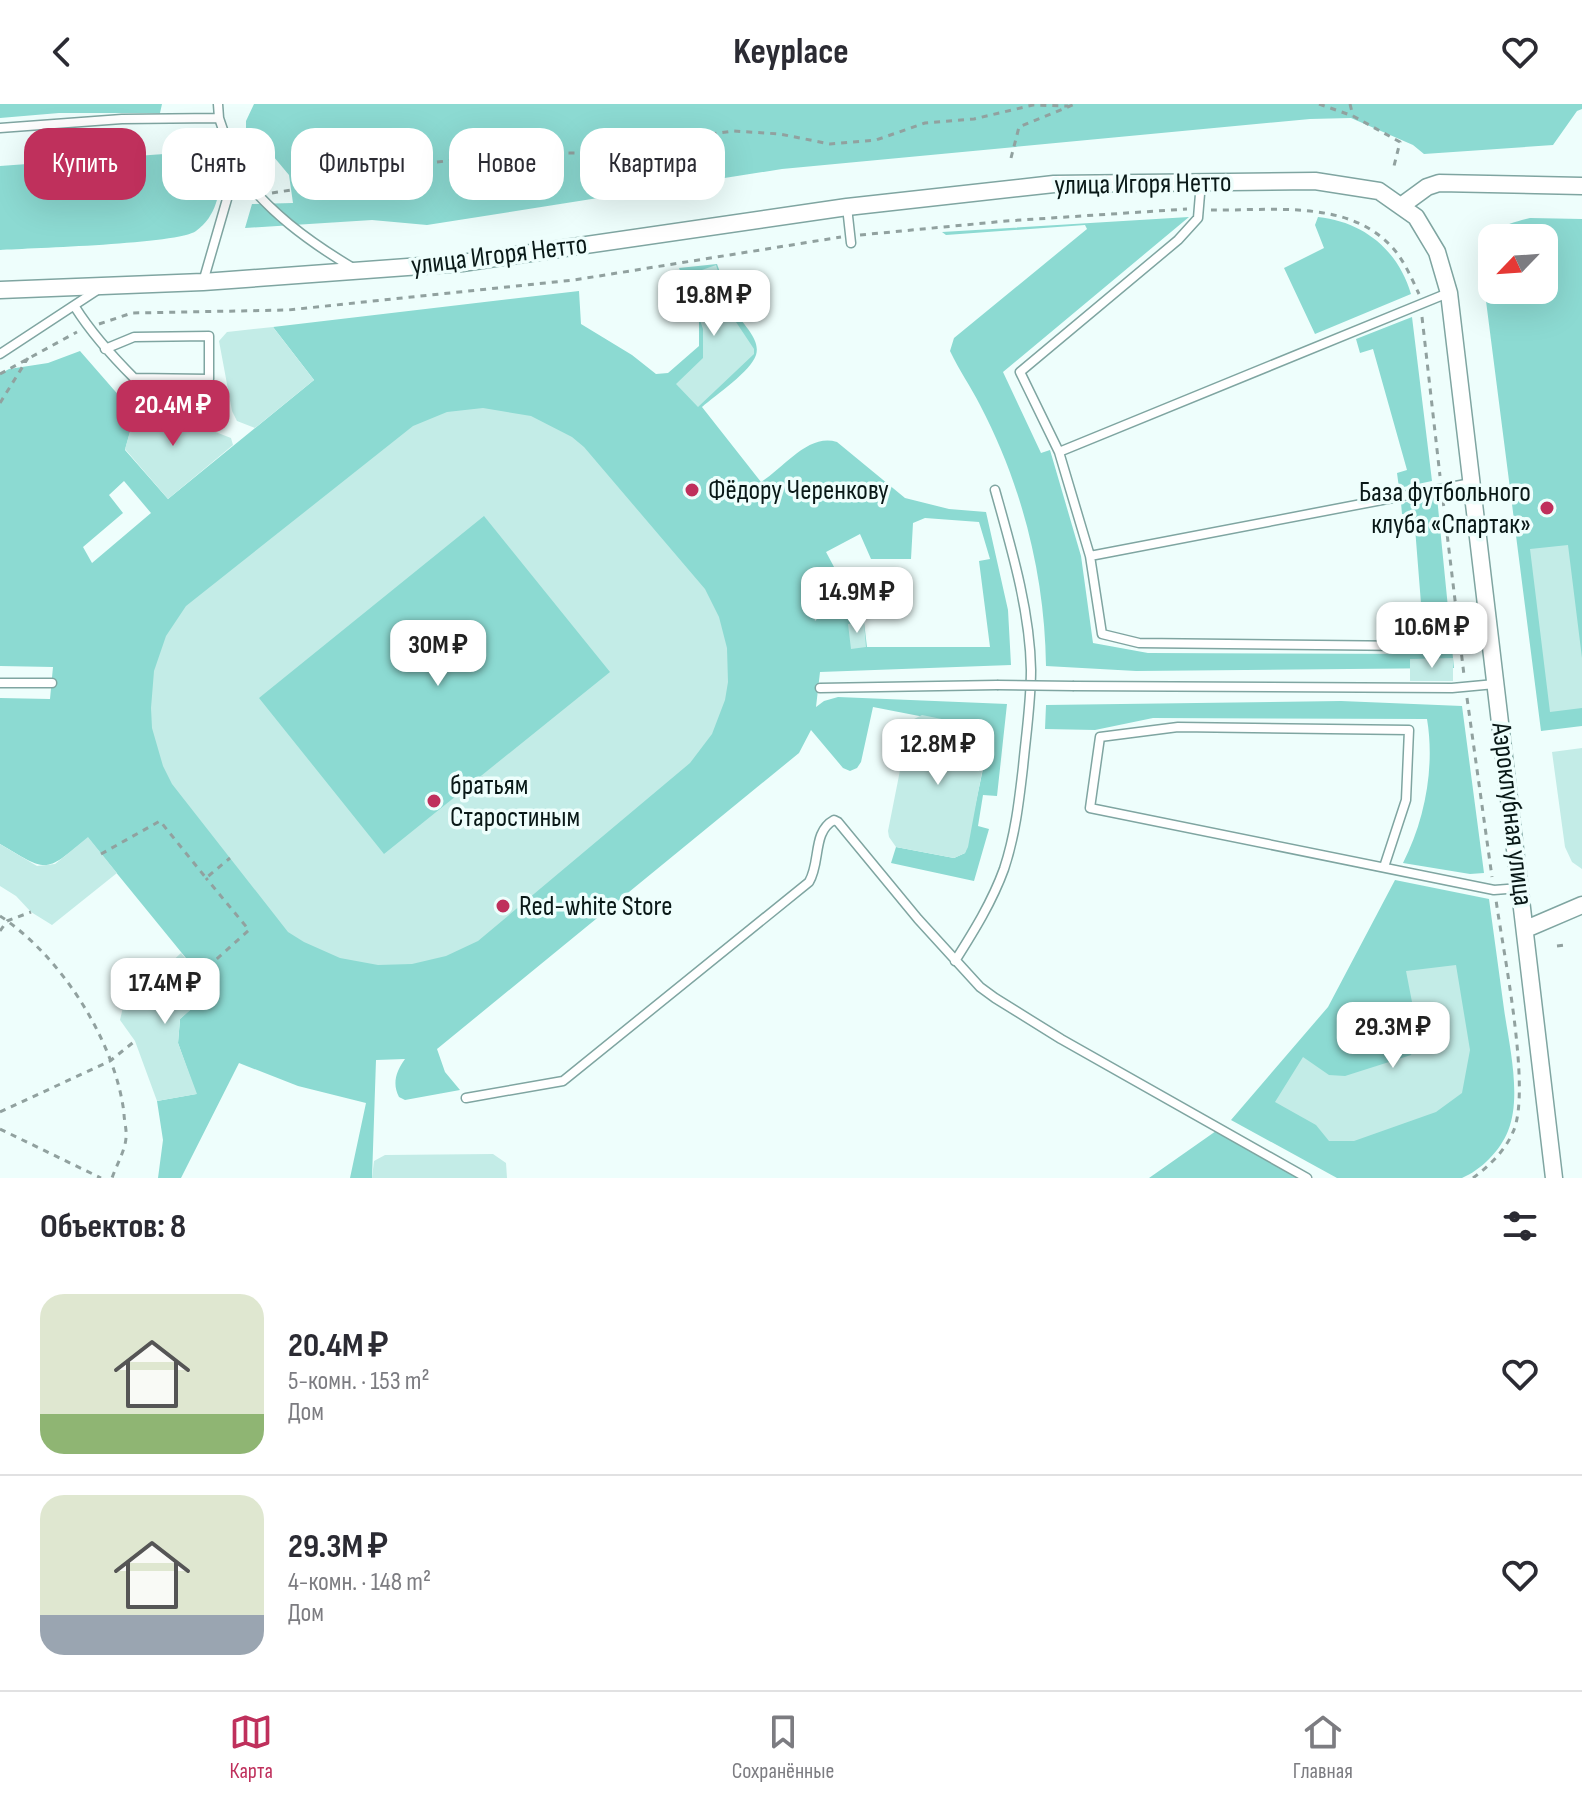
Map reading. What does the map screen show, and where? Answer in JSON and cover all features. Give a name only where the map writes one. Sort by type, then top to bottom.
[{"type":"street","name":"улица Игоря Нетто","points":[[0,290],[203,282],[462,263],[847,207],[1054,184],[1315,181],[1379,191]]},
{"type":"street","points":[[1401,206],[1427,187],[1439,183],[1582,186]]},
{"type":"street","name":"Аэроклубная улица","points":[[1379,191],[1416,217],[1437,252],[1449,293],[1554,1178]]},
{"type":"street","points":[[1526,929],[1582,905]]},
{"type":"lane","points":[[218,104],[222,128]]},
{"type":"lane","points":[[0,128],[122,119],[219,118]]},
{"type":"lane","points":[[1201,182],[1198,218],[1178,240],[1020,372],[1059,452],[1090,556],[1102,634],[1139,643],[1413,646]]},
{"type":"lane","points":[[203,282],[227,200]]},
{"type":"lane","points":[[261,200],[313,244],[357,271]]},
{"type":"lane","points":[[847,207],[851,239]]},
{"type":"lane","points":[[0,354],[75,307],[102,286]]},
{"type":"lane","points":[[1059,452],[1449,293]]},
{"type":"lane","points":[[75,307],[105,349],[134,378],[209,379],[209,336],[134,337],[105,349]]},
{"type":"lane","points":[[1090,556],[1472,483]]},
{"type":"lane","points":[[955,961],[984,914],[1004,868],[1018,812],[1025,741],[1031,669],[1012,556],[995,490]]},
{"type":"lane","points":[[0,683],[52,683]]},
{"type":"lane","points":[[820,688],[997,685],[1466,688],[1496,683]]},
{"type":"lane","points":[[1384,867],[1406,800],[1409,730],[1178,727],[1100,737],[1090,808],[1494,890],[1521,888]]},
{"type":"lane","points":[[466,1098],[563,1081],[809,882],[814,873],[820,835],[825,826],[834,820],[955,961],[995,998],[1061,1039],[1307,1178]]},
{"type":"path","points":[[1011,158],[1019,127],[1075,104]]},
{"type":"path","points":[[1319,104],[1353,116],[1400,142],[1394,166]]},
{"type":"path","points":[[1350,104],[1353,116]]},
{"type":"path","points":[[275,193],[427,163],[535,152],[606,154],[655,142],[733,131],[780,134],[830,144],[876,140],[925,123],[974,119],[1033,105],[1068,106]]},
{"type":"path","points":[[0,374],[66,336],[132,313],[288,310],[574,280],[851,239],[1006,221],[1191,209]]},
{"type":"path","points":[[1205,209],[1319,212],[1344,217],[1390,245],[1402,260],[1419,294]]},
{"type":"path","points":[[1421,310],[1441,483]]},
{"type":"path","points":[[0,403],[28,358]]},
{"type":"path","points":[[1443,499],[1518,1061],[1519,1109],[1514,1130],[1505,1147],[1473,1178]]},
{"type":"path","points":[[101,854],[160,821],[249,930],[199,975]]},
{"type":"path","points":[[206,878],[230,858]]},
{"type":"path","points":[[0,931],[7,921],[31,912]]},
{"type":"path","points":[[0,916],[39,948],[93,1021],[122,1099],[126,1138],[112,1178]]},
{"type":"path","points":[[1557,946],[1565,945]]},
{"type":"path","points":[[1503,953],[1511,952]]},
{"type":"path","points":[[0,1112],[110,1061],[135,1041]]},
{"type":"path","points":[[0,1129],[101,1178]]},
{"type":"shaded area","points":[[0,104],[162,104],[160,113],[59,113],[0,118]]},
{"type":"shaded area","points":[[254,104],[1582,104],[1582,109],[1577,111],[1553,145],[1424,154],[1413,145],[1351,118],[1310,119],[782,169],[725,178],[725,128],[580,128],[580,200],[585,200],[427,225],[372,220],[245,228],[252,204],[293,203],[293,200],[433,200],[433,128],[291,128],[291,189],[289,175],[275,158],[275,128],[246,128]]},
{"type":"shaded area","points":[[162,154],[162,200],[216,200],[209,218],[196,231],[135,242],[0,250],[0,166],[24,164],[24,200],[146,200],[146,155]]},
{"type":"shaded area","points":[[1189,217],[1003,372],[1041,453],[1050,450],[1081,556],[1093,643],[1148,653],[1425,654],[1414,515],[1402,514],[1401,503],[1437,497],[1454,668],[1136,671],[1046,666],[1036,565],[1019,499],[995,435],[950,351],[954,338],[1087,229],[1085,225],[946,235],[942,232]]},
{"type":"shaded area","points":[[1318,217],[1350,225],[1377,241],[1397,264],[1411,294],[1315,334],[1284,268],[1324,248],[1315,225]]},
{"type":"shaded area","name":"База футбольного клуба «Спартак»","points":[[1530,218],[1582,219],[1582,726],[1541,731],[1486,304],[1558,304],[1558,224],[1509,224]]},
{"type":"shaded area","points":[[717,264],[735,311],[756,343],[753,361],[702,407],[761,482],[806,447],[816,442],[837,442],[905,498],[949,509],[986,512],[1008,610],[1011,665],[820,672],[816,707],[838,697],[1007,704],[997,796],[983,795],[978,826],[989,829],[974,881],[891,863],[896,847],[954,858],[965,853],[989,741],[986,729],[873,707],[857,768],[850,771],[843,768],[811,730],[799,753],[437,1049],[445,1072],[460,1090],[405,1100],[399,1097],[395,1082],[405,1059],[376,1060],[372,1178],[350,1178],[366,1103],[298,1086],[239,1063],[181,1178],[158,1178],[163,1140],[157,1101],[196,1094],[178,1043],[180,1019],[212,990],[88,838],[63,858],[46,865],[28,860],[0,844],[0,698],[50,699],[53,667],[0,666],[0,374],[9,369],[48,363],[80,351],[135,414],[125,450],[168,499],[314,380],[273,327],[579,291],[581,324],[632,355],[656,374],[668,373],[699,346],[699,321],[679,268]],"holes":[[[124,481],[151,513],[92,563],[83,547],[123,513],[109,495]],[[925,518],[979,522],[990,559],[979,561],[990,647],[867,647],[864,622],[857,609],[851,607],[834,608],[815,621],[810,591],[822,595],[833,591],[841,580],[826,552],[860,534],[871,559],[911,559],[913,523]]]},
{"type":"shaded area","points":[[1412,317],[1432,481],[1399,488],[1397,473],[1407,470],[1373,349],[1360,353],[1356,339]]},
{"type":"shaded area","points":[[1341,701],[1462,706],[1484,873],[1470,874],[1403,863],[1417,829],[1426,793],[1430,756],[1427,719],[1153,718],[1095,730],[1045,729],[1046,705]]},
{"type":"shaded area","points":[[1395,880],[1489,899],[1511,1054],[1514,1103],[1508,1131],[1500,1146],[1483,1165],[1462,1178],[1337,1178],[1231,1120],[1328,1007]]},
{"type":"shaded area","points":[[1216,1131],[1299,1178],[1149,1178]]},
{"type":"building","points":[[716,265],[734,319],[754,349],[754,354],[698,407],[676,384],[703,358],[703,329],[685,276]]},
{"type":"building","points":[[273,327],[314,380],[255,428],[237,421],[232,411],[219,341],[227,332]]},
{"type":"building","points":[[146,405],[231,438],[233,445],[168,499],[125,449],[135,414]]},
{"type":"building","points":[[483,408],[531,416],[572,437],[584,447],[705,589],[719,617],[727,648],[728,682],[725,700],[712,734],[690,763],[478,941],[446,956],[412,964],[378,965],[340,958],[288,932],[172,784],[163,766],[152,728],[154,671],[166,636],[186,606],[413,426],[447,412]],"holes":[[[484,516],[610,672],[384,854],[259,698]]]},
{"type":"building","points":[[1568,545],[1582,658],[1582,708],[1550,712],[1530,549]]},
{"type":"building","points":[[864,622],[866,647],[851,649],[848,624]]},
{"type":"building","points":[[1453,658],[1453,681],[1410,681],[1410,659]]},
{"type":"building","points":[[922,715],[981,727],[989,734],[968,847],[965,853],[954,858],[896,847],[889,837],[909,725]]},
{"type":"building","points":[[1582,748],[1582,869],[1572,862],[1565,847],[1552,752]]},
{"type":"building","points":[[88,837],[117,873],[52,925],[0,886],[0,844],[37,866],[55,864]]},
{"type":"building","points":[[181,953],[212,991],[180,1019],[178,1043],[197,1094],[157,1101],[135,1041],[120,1020],[123,1007]]},
{"type":"building","points":[[1456,965],[1470,1050],[1462,1093],[1436,1112],[1354,1141],[1329,1141],[1316,1125],[1275,1102],[1303,1057],[1329,1075],[1345,1076],[1411,1055],[1418,1033],[1406,971]]},
{"type":"building","points":[[493,1154],[506,1163],[507,1178],[372,1178],[374,1161],[385,1155]]},
{"type":"place","name":"Фёдору Черенкову","points":[[692,490]]},
{"type":"place","name":"База футбольного клуба «Спартак»","points":[[1547,508]]},
{"type":"place","name":"братьям Старостиным","points":[[434,801]]},
{"type":"place","name":"Red-white Store","points":[[503,906]]}]
